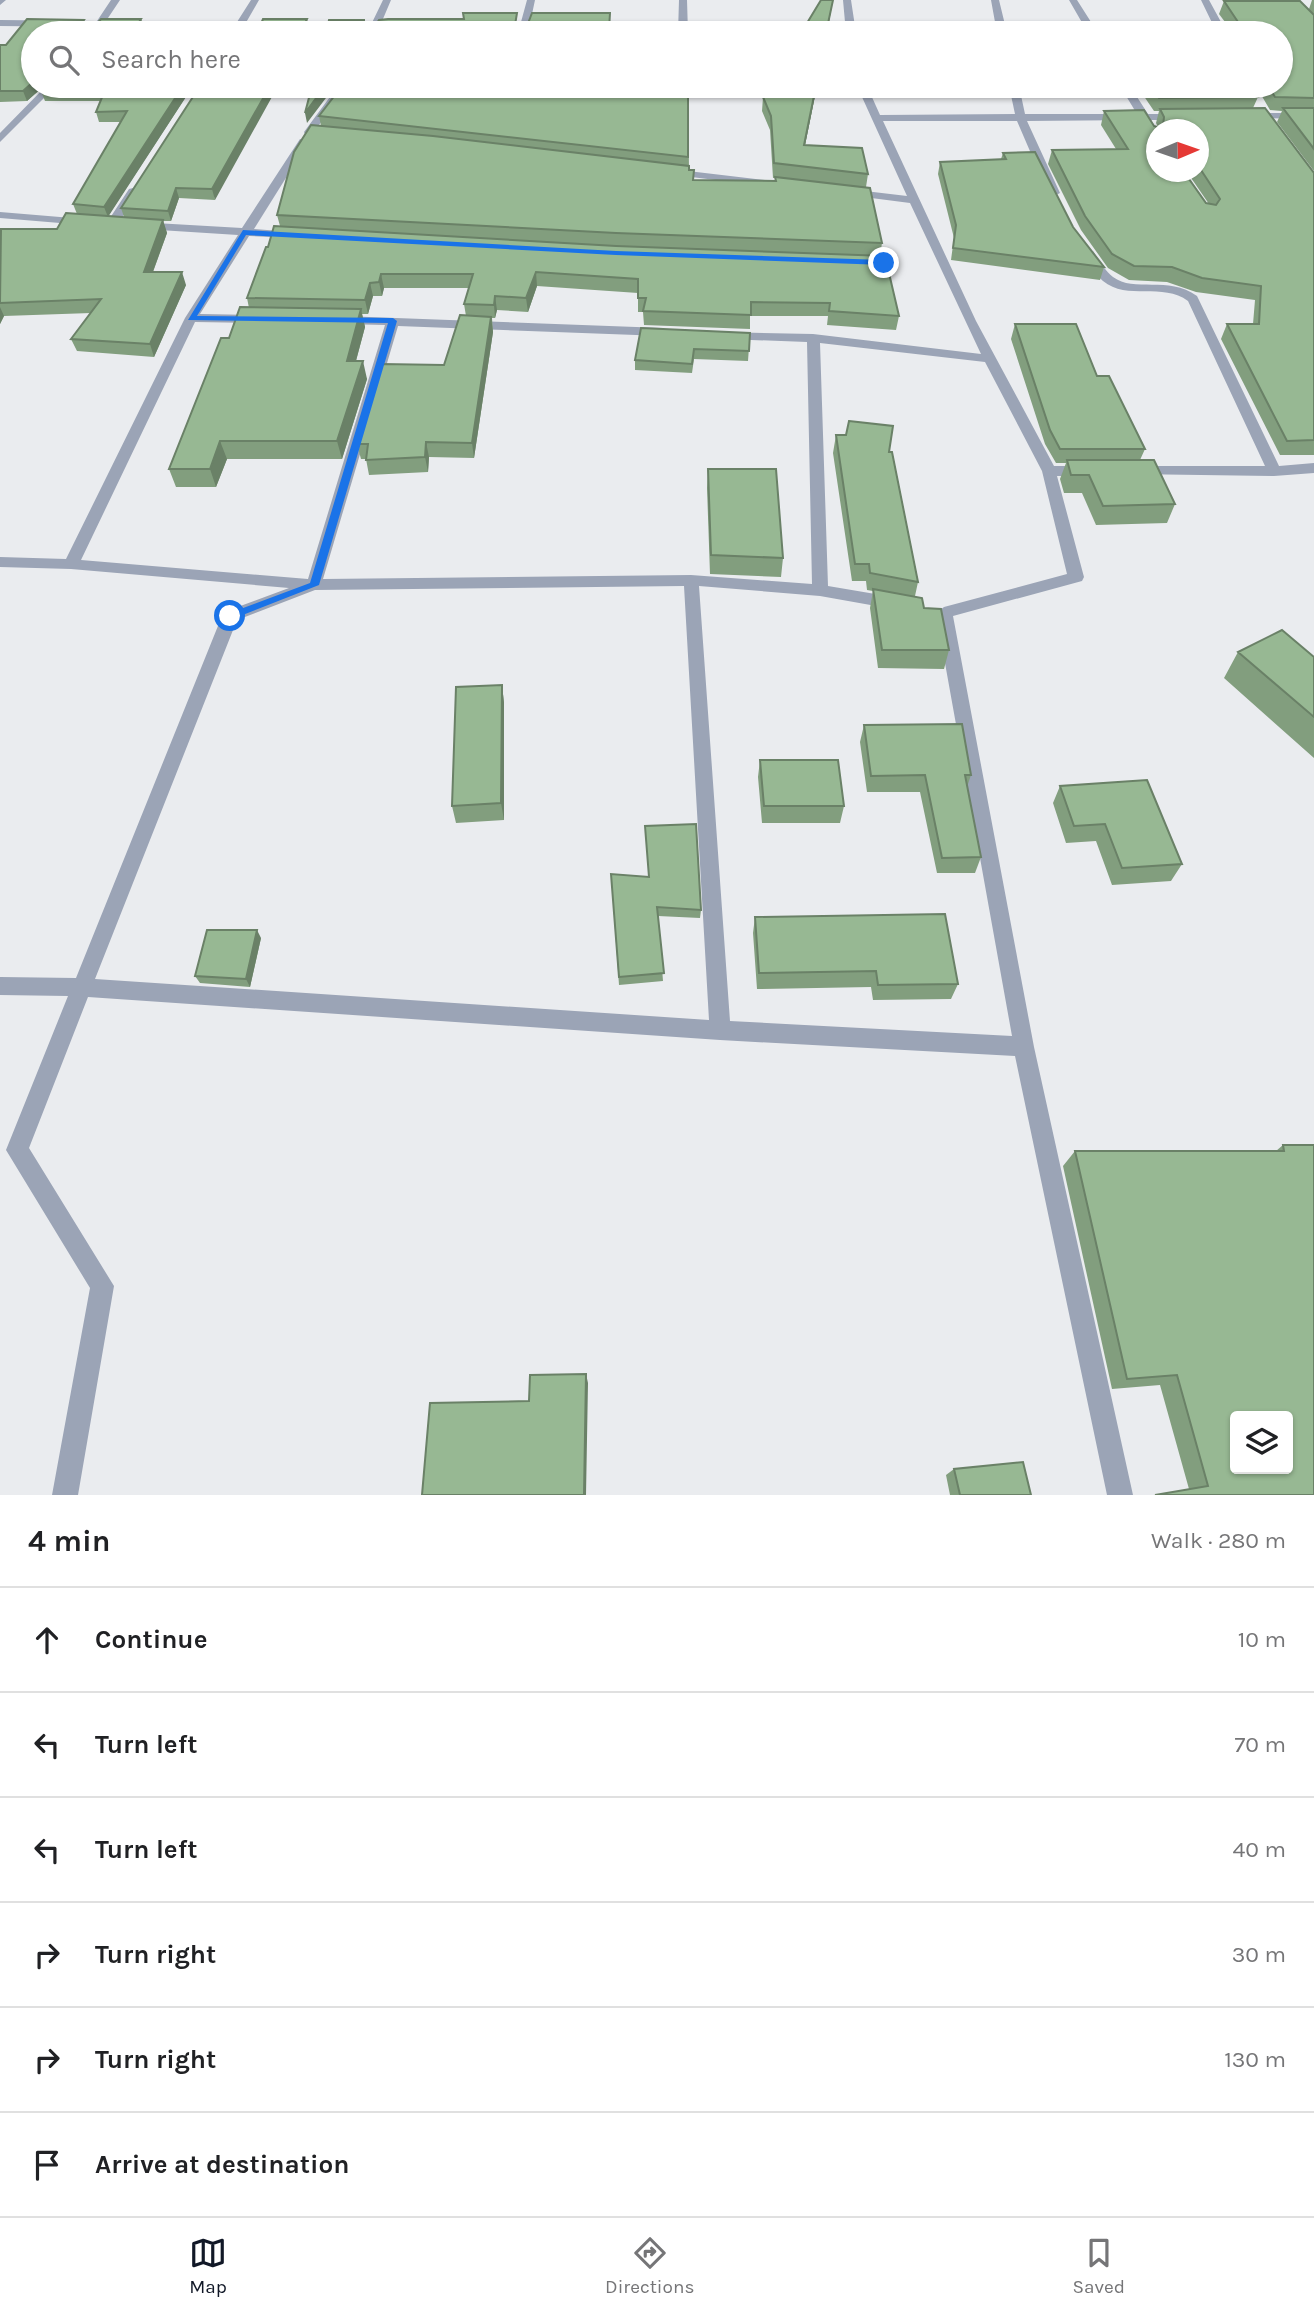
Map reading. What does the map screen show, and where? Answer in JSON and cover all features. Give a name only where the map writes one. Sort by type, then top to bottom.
[{"type":"street","points":[[101,21],[116,0]]},
{"type":"street","points":[[242,21],[255,0]]},
{"type":"street","points":[[377,21],[387,0]]},
{"type":"street","points":[[526,21],[531,0]]},
{"type":"street","points":[[683,0],[683,21]]},
{"type":"street","points":[[847,0],[850,21]]},
{"type":"street","points":[[995,0],[999,21]]},
{"type":"street","points":[[1073,0],[1086,21]]},
{"type":"street","points":[[1205,0],[1216,21]]},
{"type":"street","points":[[0,23],[21,23]]},
{"type":"street","points":[[0,139],[39,98]]},
{"type":"street","points":[[71,564],[191,318],[243,232],[334,98]]},
{"type":"street","points":[[868,98],[990,359],[1049,471],[1076,577],[938,612],[1024,1047],[1120,1495]]},
{"type":"street","points":[[1017,98],[1021,118],[1061,209]]},
{"type":"street","points":[[1132,98],[1146,120]]},
{"type":"street","points":[[1237,116],[1261,111],[1314,116]]},
{"type":"street","points":[[1261,111],[1272,127]]},
{"type":"street","points":[[877,118],[1197,117]]},
{"type":"street","points":[[309,132],[337,135]]},
{"type":"street","points":[[664,171],[772,184]]},
{"type":"street","points":[[111,224],[142,178]]},
{"type":"street","points":[[837,191],[914,200]]},
{"type":"street","points":[[0,215],[312,236]]},
{"type":"street","points":[[1082,245],[1105,277],[1114,283],[1175,287],[1193,299],[1274,471]]},
{"type":"street","points":[[191,318],[272,319]]},
{"type":"street","points":[[326,320],[677,333]]},
{"type":"street","points":[[314,585],[393,321]]},
{"type":"street","points":[[718,334],[813,338],[990,359]]},
{"type":"street","points":[[813,338],[820,590]]},
{"type":"street","points":[[1049,471],[1274,471],[1314,468]]},
{"type":"street","points":[[0,562],[71,564],[314,585],[691,580],[820,590],[907,606]]},
{"type":"street","points":[[691,580],[720,1030]]},
{"type":"street","points":[[65,1495],[102,1286],[17,1150],[230,616],[314,585]]},
{"type":"street","points":[[0,986],[81,987],[720,1030],[1024,1047]]},
{"type":"building","points":[[821,0],[833,0],[829,21],[808,21]]},
{"type":"building","points":[[1224,1],[1300,1],[1314,15],[1314,98],[1293,97],[1293,21],[1237,21]]},
{"type":"building","points":[[463,13],[517,13],[516,21],[378,21],[388,19],[464,19]]},
{"type":"building","points":[[532,13],[610,13],[610,21],[529,21]]},
{"type":"building","points":[[27,19],[84,20],[83,21],[25,21]]},
{"type":"building","points":[[101,19],[141,19],[140,21],[99,21]]},
{"type":"building","points":[[263,19],[307,19],[306,21],[262,21]]},
{"type":"building","points":[[329,20],[364,21],[329,21]]},
{"type":"building","points":[[21,26],[21,91],[0,91],[0,45],[6,45]]},
{"type":"building","points":[[102,98],[175,98],[104,207],[73,204],[127,111],[96,112]]},
{"type":"building","points":[[192,98],[263,98],[212,189],[176,188],[168,211],[121,208]]},
{"type":"building","points":[[309,98],[316,98],[305,113]]},
{"type":"building","points":[[333,98],[688,98],[688,157],[319,116]]},
{"type":"building","points":[[763,98],[814,98],[804,145],[862,148],[868,174],[774,163],[771,116]]},
{"type":"building","points":[[1265,108],[1314,173],[1314,440],[1287,441],[1227,324],[1259,324],[1261,286],[1202,278],[1172,267],[1134,266],[1112,254],[1085,216],[1052,150],[1128,149],[1104,111],[1144,110],[1150,119],[1146,119],[1146,182],[1191,182],[1206,203],[1216,205],[1220,199],[1209,182],[1209,119],[1164,117],[1160,109]]},
{"type":"building","points":[[1283,108],[1314,108],[1314,149]]},
{"type":"building","points":[[311,125],[433,136],[689,166],[689,170],[694,170],[693,180],[776,181],[775,177],[870,188],[882,243],[616,233],[277,215],[294,152]]},
{"type":"building","points":[[1035,152],[1073,227],[1104,267],[953,248],[956,225],[940,162],[1006,159],[1003,153]]},
{"type":"building","points":[[66,213],[163,220],[144,272],[182,272],[150,344],[71,339],[101,299],[0,303],[1,229],[57,229]]},
{"type":"building","points":[[274,226],[616,246],[885,256],[899,316],[829,311],[830,303],[751,302],[751,315],[643,311],[646,298],[638,298],[638,279],[536,272],[526,298],[495,296],[494,305],[464,304],[473,274],[381,274],[379,282],[370,283],[365,300],[247,298]]},
{"type":"building","points":[[240,307],[361,309],[347,361],[363,361],[337,441],[220,441],[210,469],[169,469],[221,338],[229,338]]},
{"type":"building","points":[[460,315],[491,317],[472,443],[426,442],[425,457],[366,460],[368,444],[357,444],[382,364],[444,365]]},
{"type":"building","points":[[1015,324],[1076,324],[1097,376],[1109,376],[1145,449],[1060,449],[1050,430]]},
{"type":"building","points":[[641,328],[750,333],[749,351],[694,349],[692,364],[635,360]]},
{"type":"building","points":[[849,421],[893,426],[889,452],[892,452],[918,582],[870,573],[869,564],[855,564],[836,435],[846,435]]},
{"type":"building","points":[[1067,460],[1154,460],[1175,504],[1103,506],[1089,475],[1071,475]]},
{"type":"building","points":[[708,469],[776,469],[783,558],[711,555]]},
{"type":"building","points":[[873,589],[922,598],[924,608],[941,609],[949,650],[882,650]]},
{"type":"building","points":[[1282,630],[1314,657],[1314,717],[1238,652]]},
{"type":"building","points":[[502,685],[501,803],[452,806],[456,687]]},
{"type":"building","points":[[962,724],[971,775],[965,775],[981,857],[942,858],[925,775],[871,776],[864,725]]},
{"type":"building","points":[[760,760],[838,760],[844,806],[764,806]]},
{"type":"building","points":[[1147,780],[1182,864],[1122,868],[1105,824],[1074,826],[1060,786]]},
{"type":"building","points":[[696,824],[701,910],[657,907],[664,973],[619,977],[611,874],[649,877],[645,826]]},
{"type":"building","points":[[945,914],[958,984],[878,985],[876,971],[759,973],[755,917]]},
{"type":"building","points":[[207,930],[257,930],[246,979],[195,976]]},
{"type":"building","points":[[1283,1145],[1314,1145],[1314,1495],[1155,1495],[1208,1486],[1177,1375],[1127,1379],[1075,1151],[1284,1151]]},
{"type":"building","points":[[586,1374],[584,1495],[422,1495],[430,1403],[529,1401],[530,1375]]},
{"type":"building","points":[[1023,1462],[1031,1495],[960,1495],[954,1469]]},
{"type":"route","points":[[230,616],[314,585],[393,321],[191,318],[243,232],[616,253],[884,263]]}]
